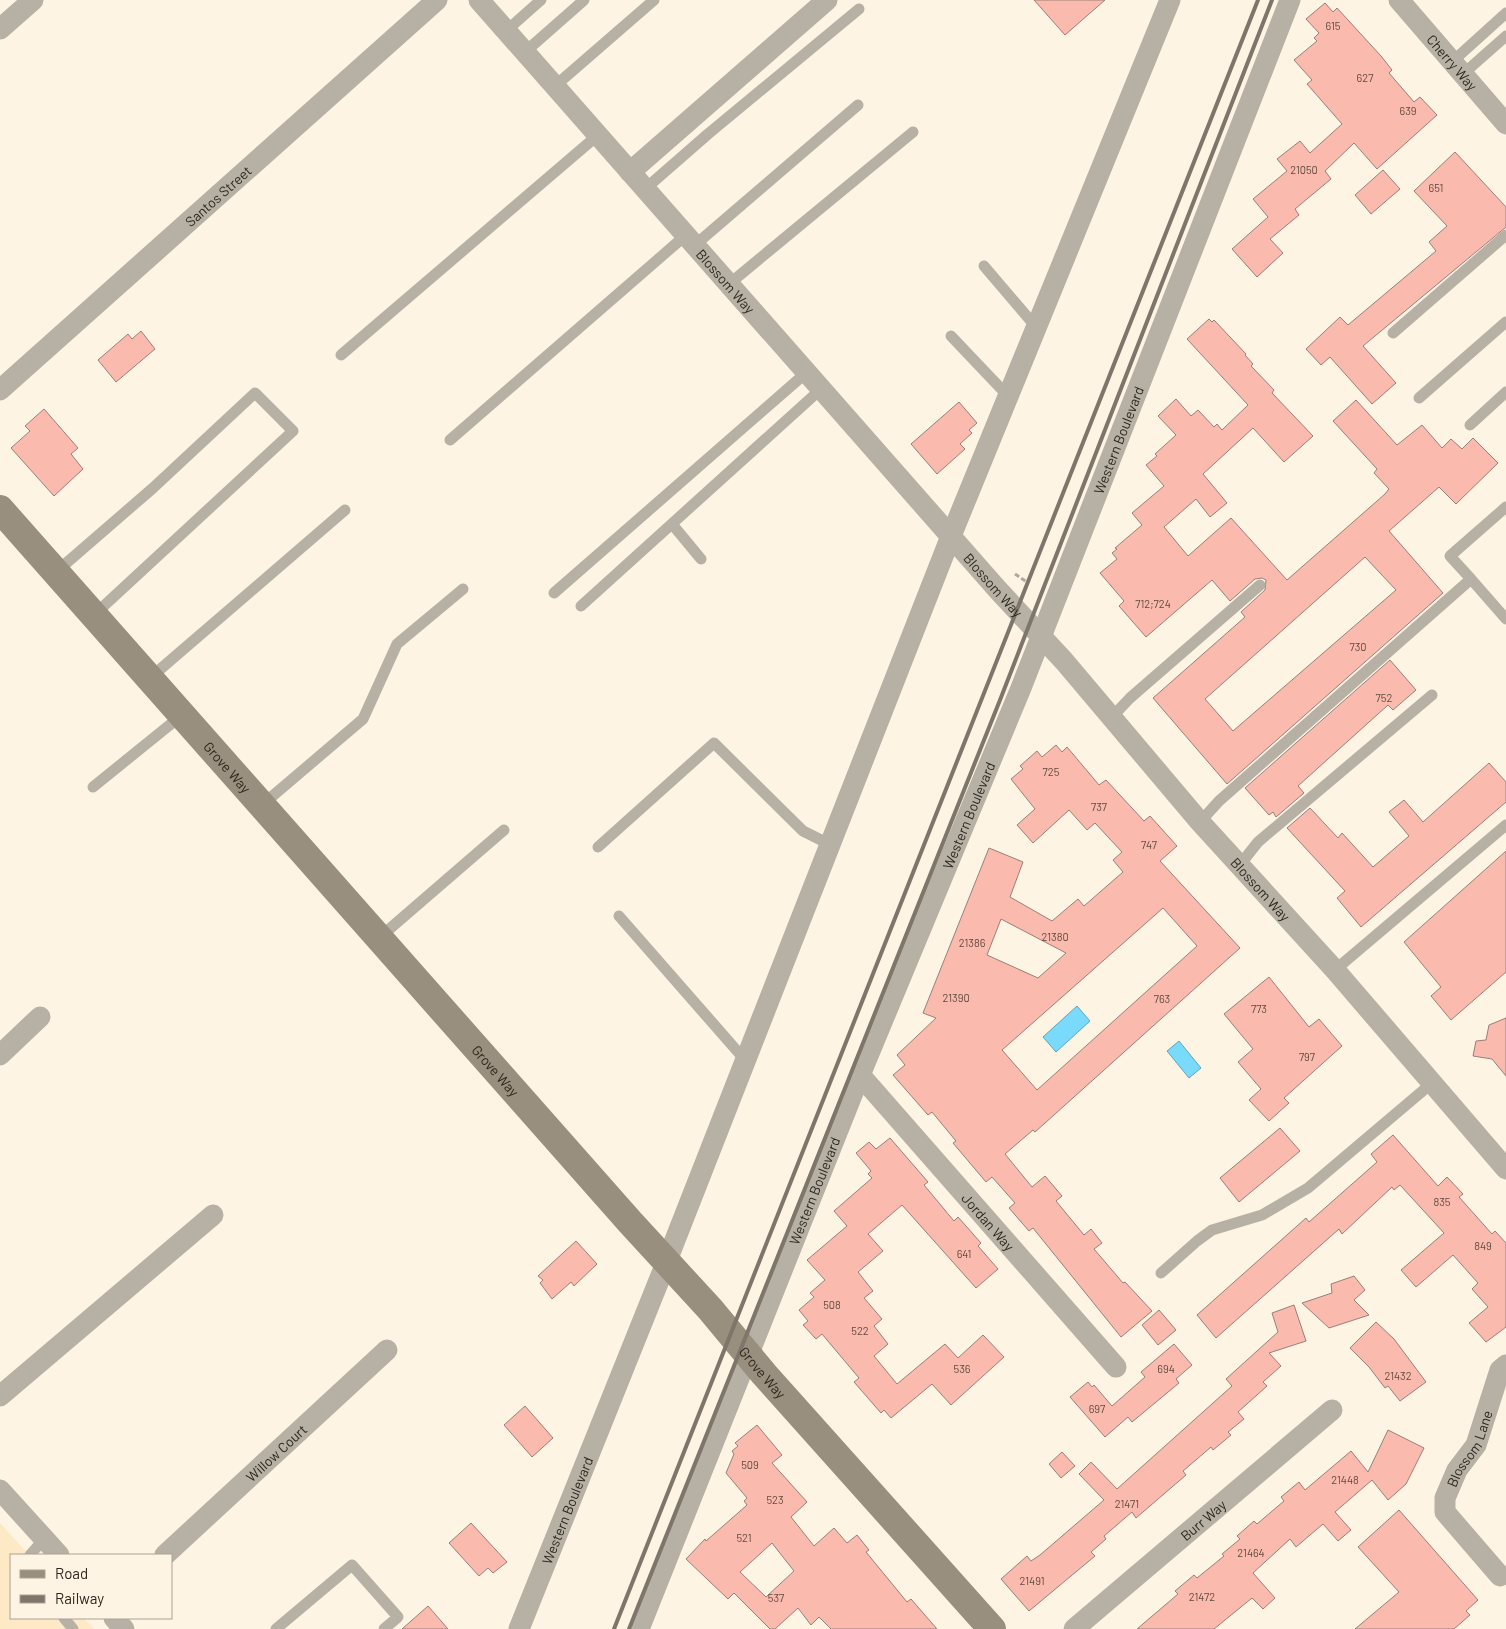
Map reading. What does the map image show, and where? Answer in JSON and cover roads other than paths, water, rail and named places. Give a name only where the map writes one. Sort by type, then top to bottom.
[{"type":"street","points":[[0,29],[32,0]]},
{"type":"street","name":"Santos Street","points":[[0,390],[437,0]]},
{"type":"street","name":"Blossom Way","points":[[479,0],[951,536],[1042,636],[1200,822],[1335,970],[1506,1169]]},
{"type":"street","points":[[630,172],[827,0]]},
{"type":"street","name":"Western Boulevard","points":[[519,1629],[666,1263],[951,536],[1170,0]]},
{"type":"street","name":"Western Boulevard","points":[[639,1629],[860,1075],[1042,636],[1290,0]]},
{"type":"street","name":"Cherry Way","points":[[1399,0],[1506,124]]},
{"type":"street","name":"Grove Way","points":[[0,509],[992,1629]]},
{"type":"street","points":[[0,1055],[40,1017]]},
{"type":"street","name":"Jordan Way","points":[[860,1075],[1116,1368]]},
{"type":"street","points":[[0,1396],[213,1215]]},
{"type":"street","name":"Willow Court","points":[[166,1554],[387,1350]]},
{"type":"street","name":"Blossom Lane","points":[[1500,1576],[1445,1512],[1445,1498],[1457,1470],[1476,1445],[1500,1370],[1506,1365]]},
{"type":"street","name":"Burr Way","points":[[1074,1629],[1332,1410]]},
{"type":"street","points":[[0,1490],[58,1554]]},
{"type":"street","points":[[115,1619],[124,1629]]},
{"type":"lane","points":[[506,31],[542,0]]},
{"type":"lane","points":[[525,52],[584,0]]},
{"type":"lane","points":[[555,86],[654,0]]},
{"type":"lane","points":[[645,189],[708,134],[859,9]]},
{"type":"lane","points":[[1458,67],[1506,13]]},
{"type":"lane","points":[[1458,67],[1506,36]]},
{"type":"lane","points":[[450,440],[690,240],[858,105]]},
{"type":"lane","points":[[729,284],[913,132]]},
{"type":"lane","points":[[341,356],[598,136]]},
{"type":"lane","points":[[1393,333],[1506,235]]},
{"type":"lane","points":[[984,266],[1036,327]]},
{"type":"lane","points":[[1419,398],[1506,322]]},
{"type":"lane","points":[[951,336],[1008,396]]},
{"type":"lane","points":[[554,593],[807,372]]},
{"type":"lane","points":[[581,606],[822,389]]},
{"type":"lane","points":[[1470,425],[1506,392]]},
{"type":"lane","points":[[56,572],[153,488],[255,393],[293,431],[94,615]]},
{"type":"lane","points":[[1505,508],[1450,556],[1506,619]]},
{"type":"lane","points":[[150,678],[346,510]]},
{"type":"lane","points":[[672,524],[701,558]]},
{"type":"lane","points":[[1200,822],[1219,801],[1471,580]]},
{"type":"lane","points":[[1112,717],[1260,585]]},
{"type":"lane","points":[[262,805],[363,719],[398,644],[463,589]]},
{"type":"lane","points":[[1240,866],[1258,842],[1432,695]]},
{"type":"lane","points":[[93,788],[182,715]]},
{"type":"lane","points":[[598,847],[714,743],[803,831],[829,844]]},
{"type":"lane","points":[[1335,970],[1506,826]]},
{"type":"lane","points":[[379,938],[504,830]]},
{"type":"lane","points":[[619,916],[745,1060]]},
{"type":"lane","points":[[1161,1273],[1196,1241],[1212,1230],[1262,1214],[1308,1188],[1432,1083]]},
{"type":"lane","points":[[31,1554],[44,1539]]},
{"type":"lane","points":[[276,1629],[352,1565],[398,1617],[384,1629]]},
{"type":"lane","points":[[65,1619],[73,1629]]},
{"type":"water","points":[[1077,1006],[1090,1021],[1056,1052],[1043,1037]]},
{"type":"water","points":[[1179,1041],[1201,1068],[1189,1078],[1167,1051]]},
{"type":"railway","points":[[614,1629],[1258,0]]},
{"type":"railway","points":[[629,1629],[1000,700],[1272,0]]}]
